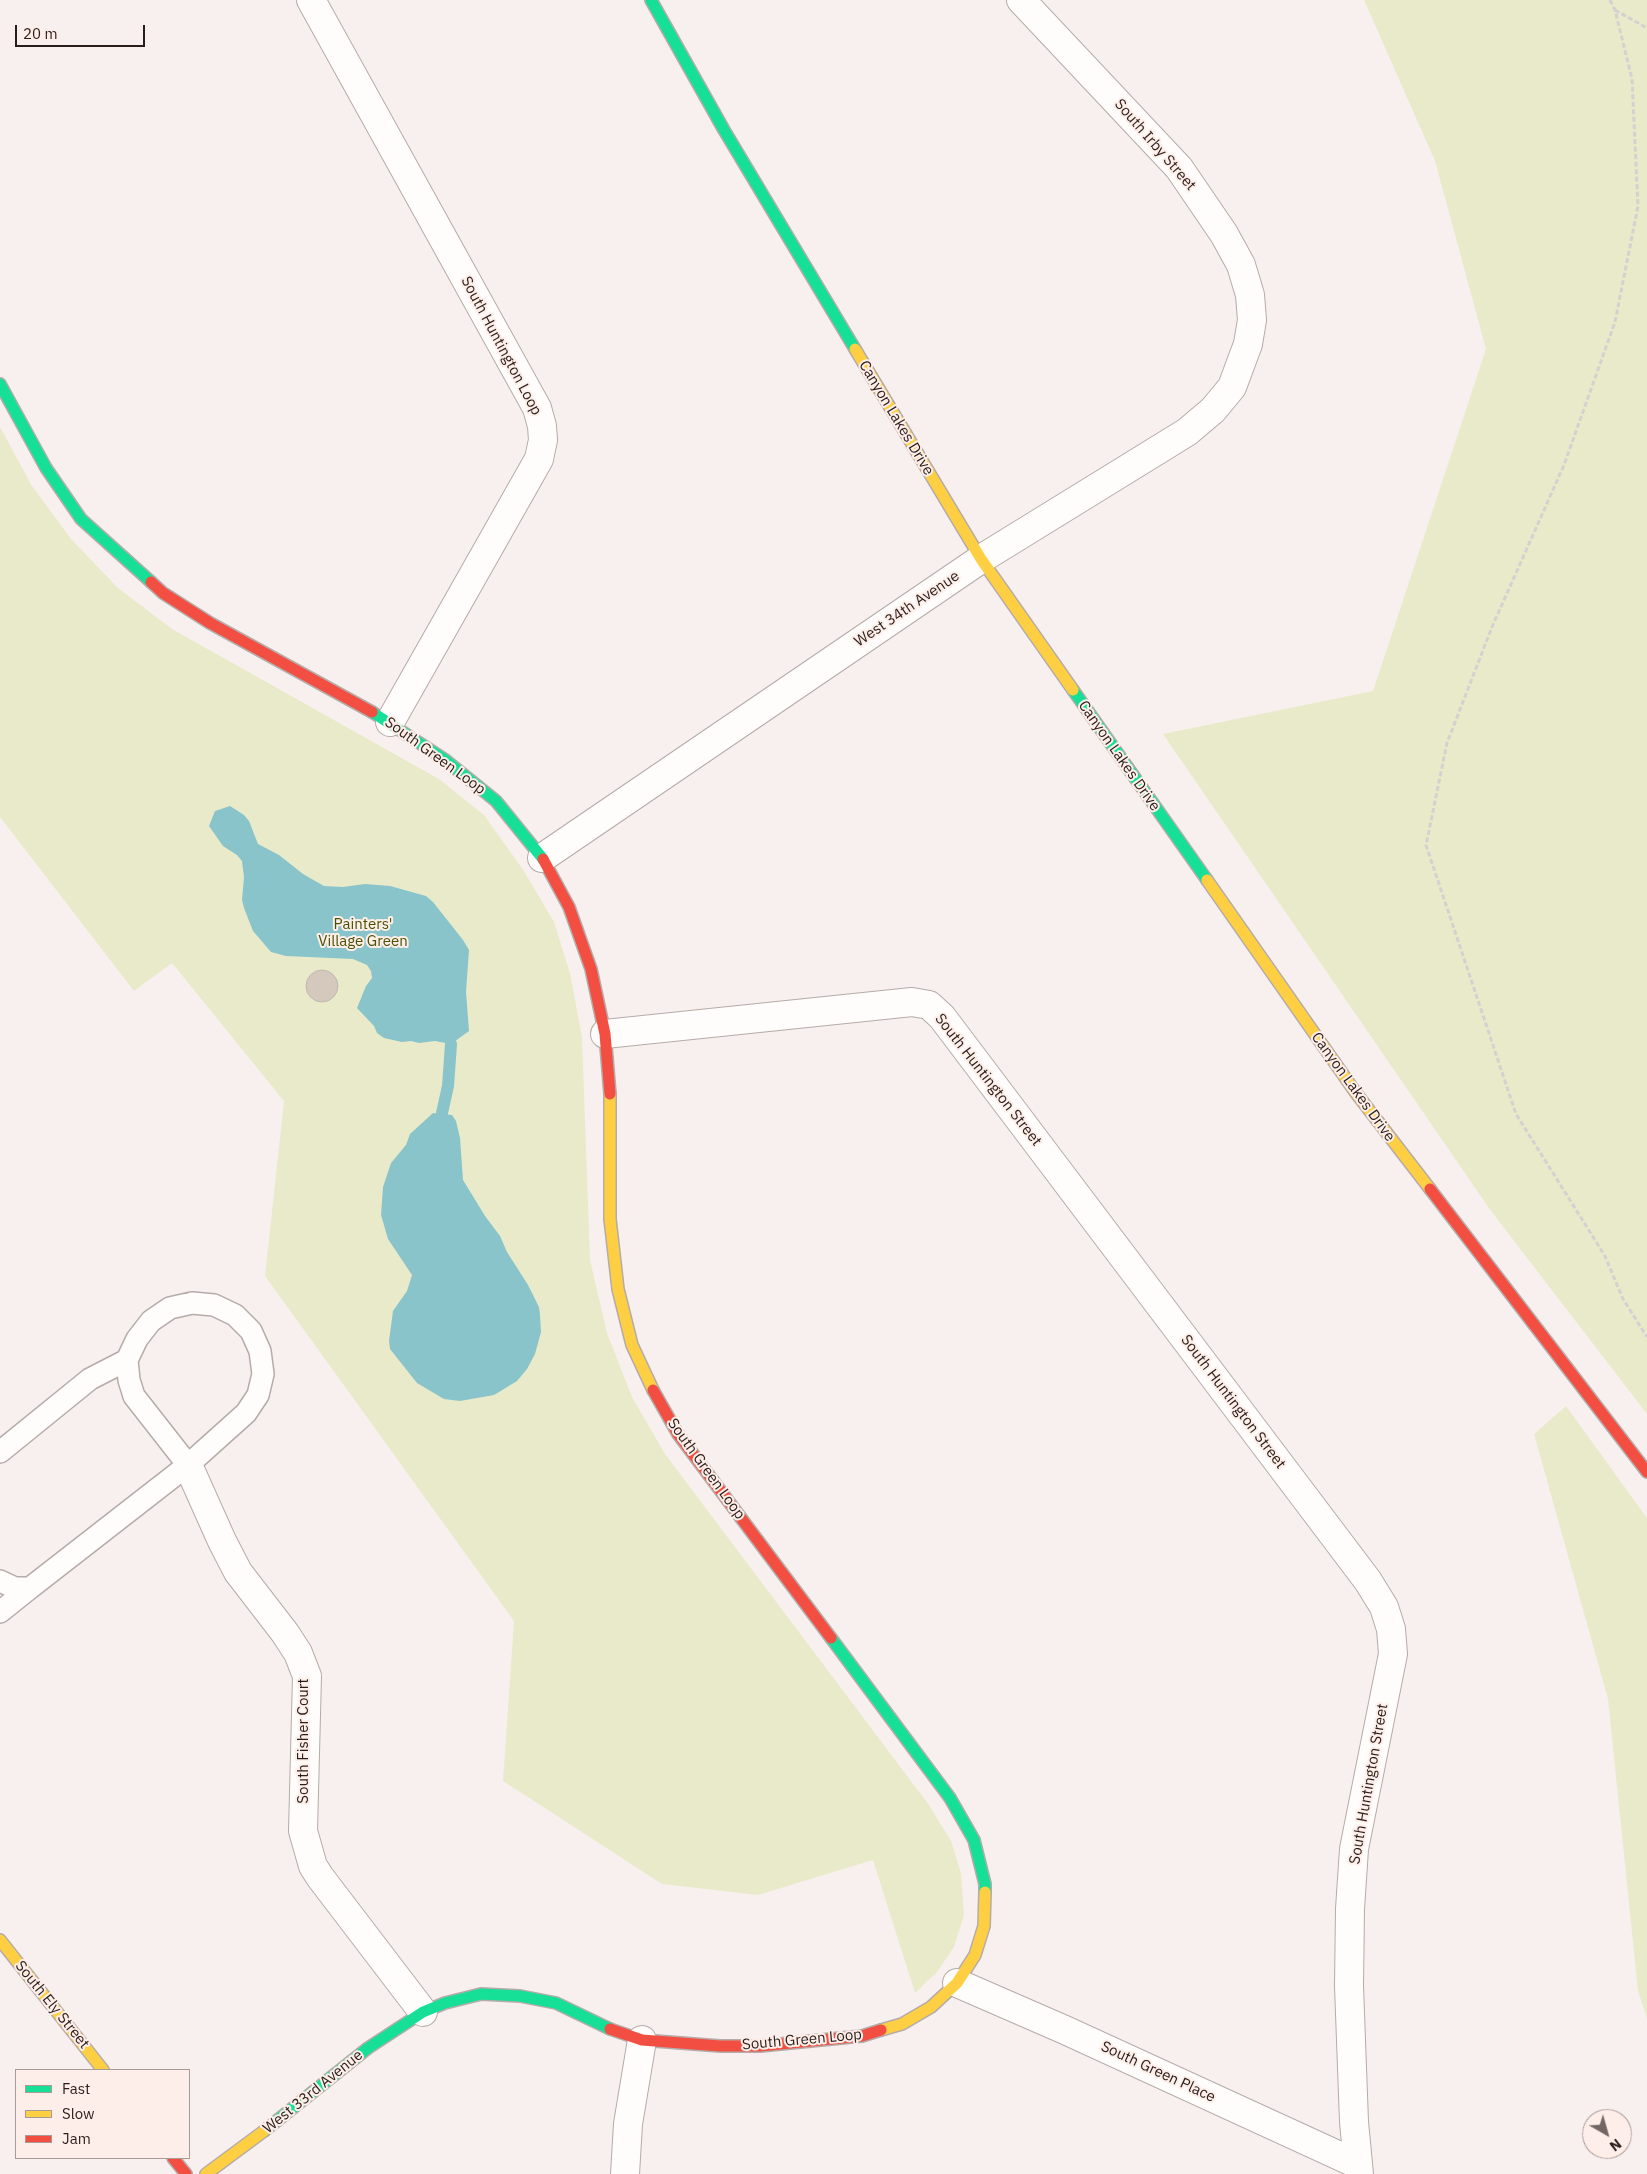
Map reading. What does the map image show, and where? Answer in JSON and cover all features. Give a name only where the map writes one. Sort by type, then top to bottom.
[{"type":"street","name":"South Huntington Loop","points":[[311,0],[537,408],[542,426],[543,440],[539,459],[390,722]]},
{"type":"street","name":"Canyon Lakes Drive","points":[[651,0],[724,130],[980,559],[1356,1093],[1647,1472]]},
{"type":"street","name":"South Irby Street","points":[[1021,0],[1179,168],[1204,203],[1241,265],[1250,295],[1252,320],[1248,344]]},
{"type":"street","name":"West 34th Avenue","points":[[542,858],[980,559],[1187,432],[1213,410],[1232,387],[1248,344]]},
{"type":"street","name":"South Green Loop","points":[[0,384],[46,468],[81,518],[143,576],[163,593],[210,623],[390,722],[444,759],[496,801],[542,858],[569,907],[590,969],[604,1034],[610,1097],[610,1219],[618,1289],[632,1345],[651,1386],[678,1434],[950,1798],[974,1840],[985,1884],[984,1926],[975,1955],[957,1983],[931,2007],[902,2024],[862,2036],[760,2046],[720,2046],[642,2040],[616,2032],[556,2003],[520,1996],[481,1994],[445,2003],[423,2012]]},
{"type":"street","name":"South Huntington Street","points":[[604,1034],[912,1002],[929,1005],[942,1017],[1368,1580],[1384,1607],[1391,1629],[1393,1654],[1354,1857],[1350,1909],[1349,1986],[1358,2169]]},
{"type":"street","name":"South Fisher Court","points":[[188,1465],[238,1572],[285,1632],[298,1653],[307,1676],[303,1831],[313,1866],[423,2012]]},
{"type":"street","name":"South Ely Street","points":[[0,1940],[102,2069]]},
{"type":"street","name":"South Green Place","points":[[957,1983],[1065,2030],[1358,2169]]},
{"type":"street","name":"West 33rd Avenue","points":[[206,2174],[368,2048],[423,2012]]},
{"type":"street","points":[[625,2174],[628,2124],[642,2040]]},
{"type":"street","points":[[174,2159],[186,2174]]},
{"type":"lane","points":[[0,1612],[188,1465],[246,1413],[258,1394],[263,1374],[260,1351],[251,1331],[235,1315],[214,1305],[192,1303],[170,1308],[151,1321],[137,1339],[127,1360],[128,1380],[134,1396],[188,1465]]},
{"type":"lane","points":[[0,1452],[90,1379],[127,1360]]},
{"type":"lane","points":[[0,1581],[15,1588],[30,1588]]},
{"type":"path","points":[[1610,0],[1615,10],[1632,79],[1638,206],[1616,322],[1564,465],[1492,627],[1447,743],[1426,846],[1516,1114],[1605,1256],[1623,1299],[1647,1338]]},
{"type":"path","points":[[1615,10],[1647,28]]},
{"type":"green space","points":[[1364,0],[1647,0],[1647,1414],[1491,1211],[1163,734],[1373,691],[1486,349],[1435,161]]},
{"type":"green space","name":"Painters' Village Green","points":[[0,427],[32,486],[72,540],[118,588],[172,629],[439,779],[484,815],[524,871],[554,922],[570,973],[582,1037],[590,1260],[607,1333],[632,1397],[665,1454],[929,1805],[951,1841],[961,1873],[964,1915],[954,1947],[937,1972],[915,1993],[873,1860],[758,1895],[662,1884],[503,1781],[514,1621],[265,1276],[284,1101],[172,963],[134,991],[0,817]]},
{"type":"green space","points":[[1566,1406],[1647,1518],[1647,2018],[1638,1991],[1608,1699],[1534,1434]]},
{"type":"water","points":[[230,806],[244,815],[249,821],[258,844],[279,855],[303,874],[324,886],[343,887],[365,884],[390,886],[426,896],[433,902],[469,950],[466,992],[469,1031],[451,1044],[435,1041],[419,1043],[411,1041],[402,1042],[384,1038],[377,1033],[374,1026],[357,1008],[366,986],[372,978],[371,971],[367,965],[353,959],[286,956],[271,952],[253,931],[244,908],[242,900],[244,877],[242,861],[237,855],[223,846],[209,826],[215,811]]},
{"type":"water","points":[[433,1113],[452,1115],[456,1121],[460,1138],[463,1180],[500,1236],[507,1252],[528,1285],[539,1307],[540,1315],[541,1332],[535,1354],[527,1369],[517,1381],[494,1395],[460,1401],[444,1399],[417,1383],[390,1349],[389,1341],[393,1311],[407,1291],[412,1275],[388,1239],[381,1215],[383,1187],[391,1163],[406,1145],[410,1134]]},
{"type":"building","points":[[322,970],[328,971],[333,975],[337,980],[337,992],[333,997],[328,1001],[322,1002],[316,1001],[311,997],[307,992],[306,986],[307,980],[311,975],[316,971]]},
{"type":"waterway","points":[[442,1113],[448,1086],[451,1044]]},
{"type":"traffic: fast","points":[[651,0],[724,130],[855,349]]},
{"type":"traffic: fast","points":[[0,384],[46,468],[81,519],[151,582]]},
{"type":"traffic: fast","points":[[1073,690],[1207,880]]},
{"type":"traffic: fast","points":[[372,712],[444,759],[496,801],[543,859]]},
{"type":"traffic: fast","points":[[831,1638],[950,1798],[974,1840],[985,1884],[985,1892]]},
{"type":"traffic: fast","points":[[264,2131],[368,2048],[423,2012],[445,2003],[481,1994],[520,1996],[556,2003],[610,2029]]},
{"type":"traffic: slow","points":[[855,349],[981,559],[1073,690]]},
{"type":"traffic: slow","points":[[1207,880],[1356,1093],[1430,1189]]},
{"type":"traffic: slow","points":[[610,1094],[610,1219],[618,1289],[632,1345],[653,1390]]},
{"type":"traffic: slow","points":[[881,2030],[902,2024],[931,2007],[957,1983],[975,1955],[984,1926],[985,1892]]},
{"type":"traffic: slow","points":[[0,1940],[102,2069]]},
{"type":"traffic: slow","points":[[206,2174],[264,2131]]},
{"type":"traffic: jam","points":[[151,582],[163,593],[210,623],[372,712]]},
{"type":"traffic: jam","points":[[543,859],[569,907],[591,969],[605,1034],[610,1094]]},
{"type":"traffic: jam","points":[[1430,1189],[1647,1472]]},
{"type":"traffic: jam","points":[[653,1390],[678,1434],[831,1638]]},
{"type":"traffic: jam","points":[[610,2029],[642,2040],[720,2046],[760,2046],[862,2036],[881,2030]]},
{"type":"traffic: jam","points":[[174,2159],[186,2174]]}]
